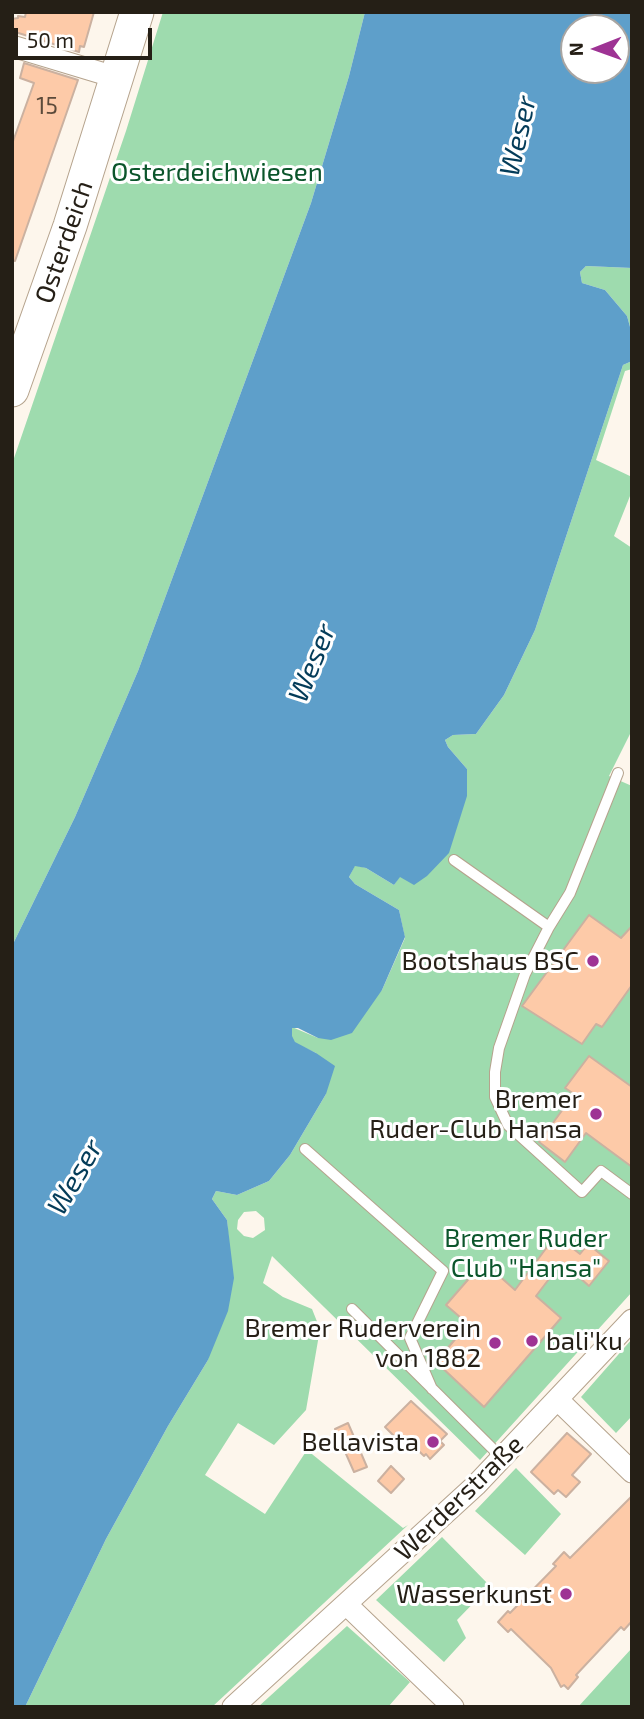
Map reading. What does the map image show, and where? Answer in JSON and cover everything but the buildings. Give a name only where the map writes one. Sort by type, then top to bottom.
[{"type":"main road","name":"Osterdeich","points":[[12,390],[61,252],[137,12]]},
{"type":"street","points":[[12,46],[118,78]]},
{"type":"street","name":"Werderstraße","points":[[233,1707],[476,1485],[632,1320]]},
{"type":"street","points":[[558,1400],[632,1472]]},
{"type":"street","points":[[346,1604],[453,1707]]},
{"type":"lane","points":[[618,774],[570,893],[525,974],[499,1048],[495,1097],[508,1125],[582,1192],[601,1171],[632,1194]]},
{"type":"lane","points":[[454,860],[549,927]]},
{"type":"lane","points":[[305,1149],[443,1271],[410,1338],[432,1389]]},
{"type":"lane","points":[[352,1309],[502,1458]]},
{"type":"green space","name":"Osterdeichwiesen","points":[[163,12],[365,12],[311,203],[138,671],[75,817],[12,946],[12,464],[126,131]]},
{"type":"green space","points":[[586,266],[632,268],[632,334],[627,316],[605,290],[582,283],[580,272]]},
{"type":"green space","name":"Bremer Ruder Club \"Hansa\"","points":[[632,361],[632,369],[625,371],[596,460],[632,477],[632,491],[614,536],[632,548],[632,730],[609,776],[632,786],[632,1292],[480,1460],[272,1256],[263,1283],[283,1297],[312,1309],[320,1329],[306,1410],[274,1445],[238,1423],[205,1475],[265,1514],[307,1450],[403,1528],[408,1525],[212,1707],[25,1707],[106,1539],[208,1360],[229,1244],[227,1220],[212,1199],[216,1191],[237,1195],[269,1181],[290,1155],[326,1094],[316,1053],[295,1043],[291,1036],[292,1027],[318,1038],[382,990],[405,938],[399,910],[355,884],[349,877],[355,865],[366,868],[394,885],[467,769],[445,740],[453,735],[476,734],[504,695],[535,630],[623,365]],"holes":[[[256,1211],[264,1218],[265,1230],[253,1238],[244,1236],[237,1229],[238,1220],[244,1212]]]},
{"type":"green space","points":[[632,1339],[632,1416],[616,1433],[581,1397]]},
{"type":"green space","points":[[516,1468],[561,1514],[525,1555],[475,1511]]},
{"type":"green space","points":[[442,1537],[490,1586],[457,1620],[466,1638],[444,1662],[376,1600]]},
{"type":"green space","points":[[347,1626],[410,1682],[388,1707],[258,1707]]},
{"type":"green space","points":[[632,1648],[632,1707],[578,1707]]},
{"type":"water","name":"Weser","points":[[365,12],[632,12],[632,268],[586,266],[580,272],[582,283],[605,290],[627,316],[632,334],[632,361],[623,365],[535,630],[504,695],[476,734],[453,735],[445,740],[467,769],[467,796],[449,853],[427,876],[414,885],[400,877],[394,885],[366,868],[355,866],[349,877],[355,884],[399,910],[405,937],[382,990],[352,1033],[331,1040],[292,1028],[295,1042],[335,1066],[326,1094],[290,1155],[269,1181],[237,1195],[216,1191],[212,1199],[227,1220],[234,1278],[228,1311],[208,1360],[106,1539],[25,1707],[12,1707],[12,946],[75,817],[138,671],[311,203]]},
{"type":"place","name":"Bootshaus BSC","points":[[593,961]]},
{"type":"place","name":"Bremer Ruder-Club Hansa","points":[[596,1114]]},
{"type":"place","name":"bali'ku","points":[[532,1341]]},
{"type":"place","name":"Bremer Ruderverein von 1882","points":[[495,1343]]},
{"type":"place","name":"Bellavista","points":[[433,1442]]},
{"type":"place","name":"Wasserkunst","points":[[566,1594]]}]
